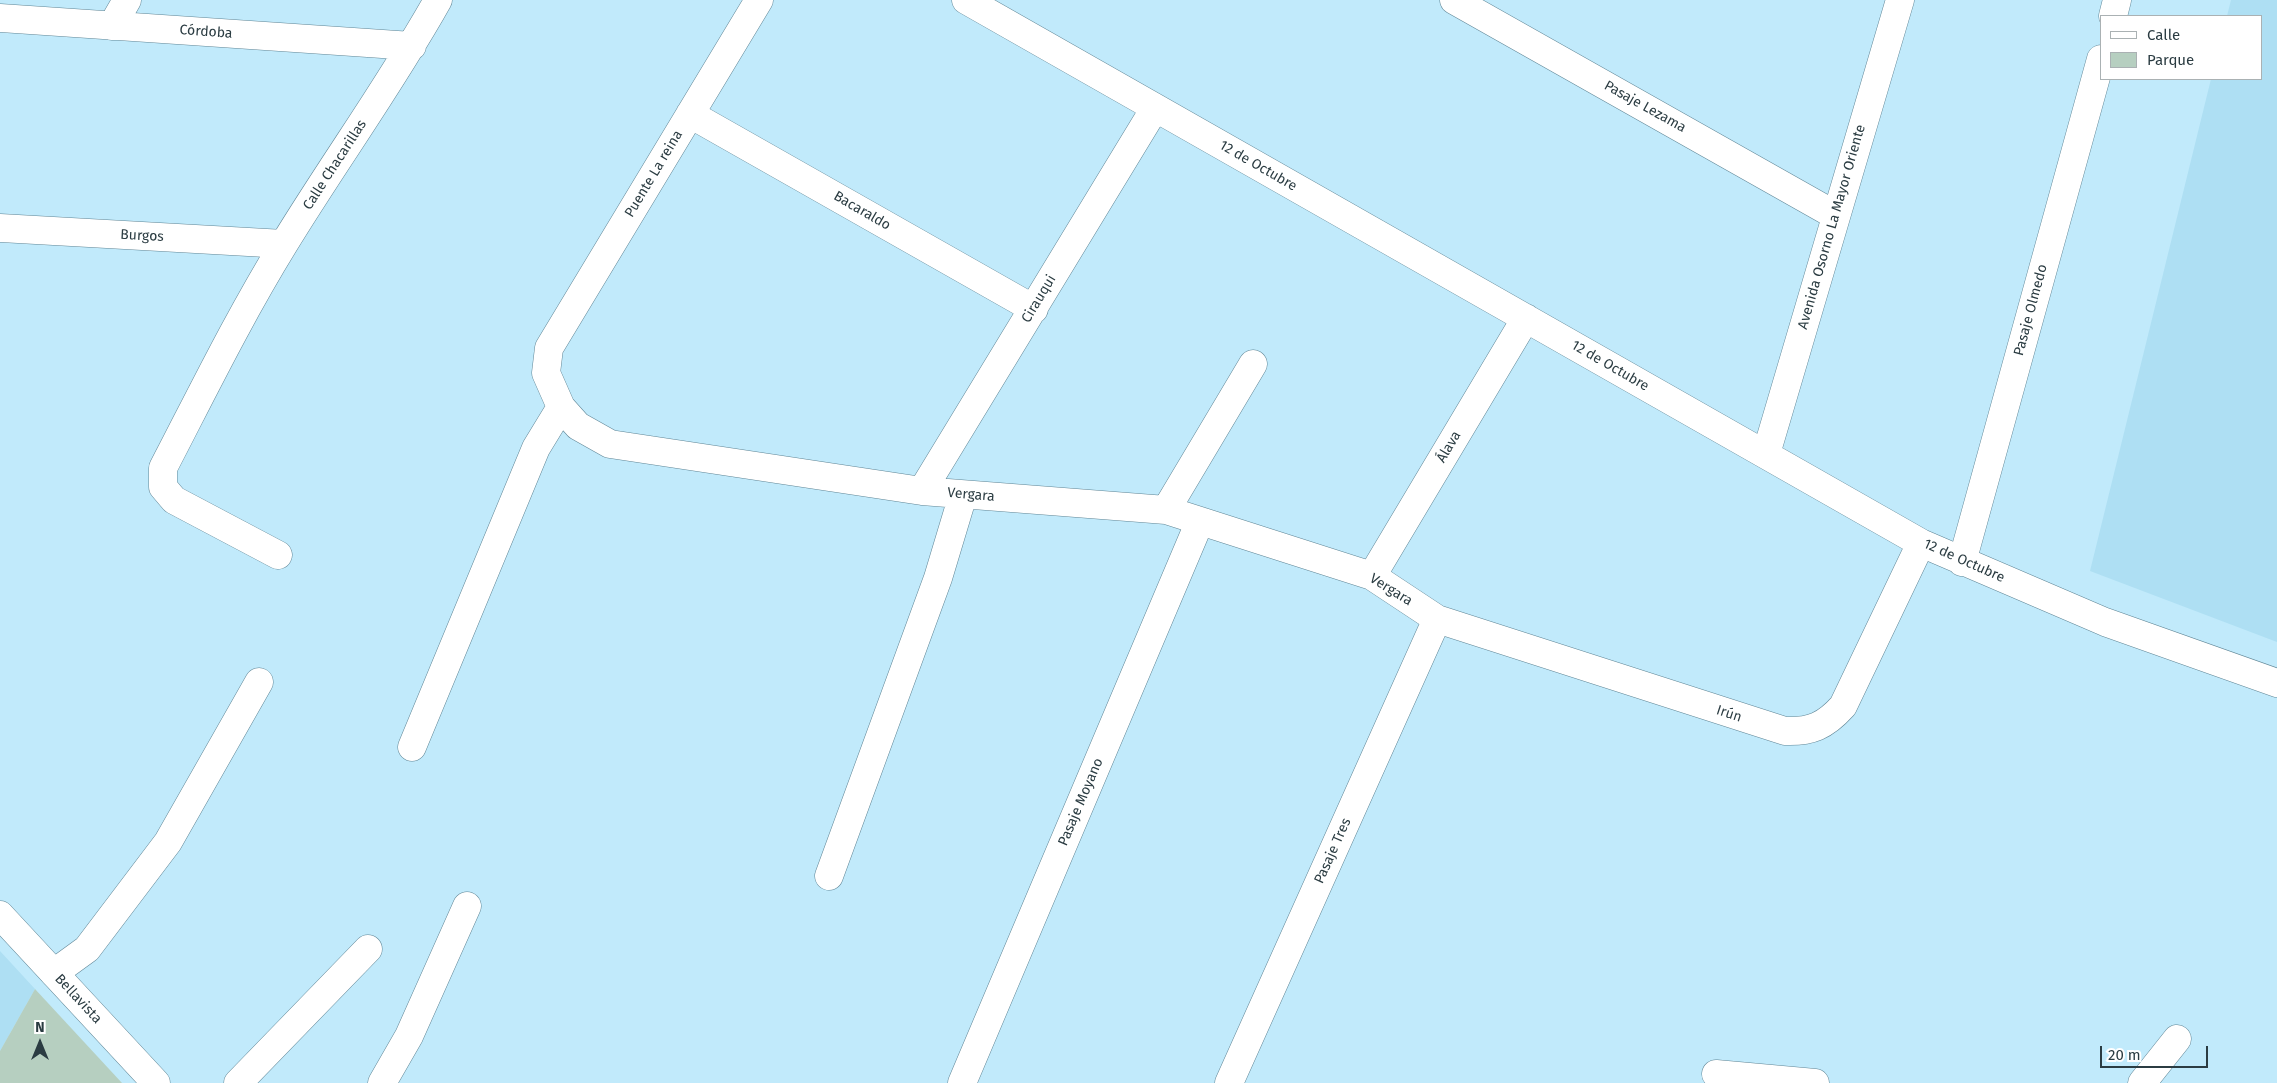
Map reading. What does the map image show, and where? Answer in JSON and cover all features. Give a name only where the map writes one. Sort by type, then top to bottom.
[{"type":"street","points":[[112,26],[127,0]]},
{"type":"street","name":"Calle Chacarillas","points":[[278,554],[174,500],[163,487],[163,468],[233,332],[284,244],[412,46],[438,0]]},
{"type":"street","name":"Puente La reina","points":[[549,348],[759,0]]},
{"type":"street","name":"Pasaje Lezama","points":[[1454,0],[1835,215]]},
{"type":"street","points":[[2112,15],[2117,0]]},
{"type":"street","name":"Avenida Osorno La Mayor Oriente","points":[[1766,454],[1897,1]]},
{"type":"street","name":"12 de Octubre","points":[[976,2],[1156,108],[1921,542],[1962,562],[2105,622],[2277,683]]},
{"type":"street","name":"Córdoba","points":[[0,18],[412,46]]},
{"type":"street","name":"Pasaje Olmedo","points":[[1962,562],[2100,63]]},
{"type":"street","name":"Cirauqui","points":[[922,491],[1156,108]]},
{"type":"street","name":"Bacaraldo","points":[[690,114],[1034,309]]},
{"type":"street","name":"Burgos","points":[[0,228],[284,244]]},
{"type":"street","name":"Álava","points":[[1372,576],[1526,318]]},
{"type":"street","name":"Vergara","points":[[549,348],[546,373],[561,407],[578,426],[610,444],[922,491],[1166,510],[1372,576],[1437,619]]},
{"type":"street","points":[[1166,510],[1253,364]]},
{"type":"street","points":[[412,747],[536,448],[561,407]]},
{"type":"street","points":[[829,876],[938,578],[963,495]]},
{"type":"street","name":"Pasaje Moyano","points":[[962,1083],[1200,521]]},
{"type":"street","name":"Irún","points":[[1437,619],[1784,731],[1802,732],[1819,726],[1832,718],[1842,706],[1921,542]]},
{"type":"street","name":"Pasaje Tres","points":[[1229,1083],[1437,619]]},
{"type":"street","points":[[54,973],[86,949],[168,842],[259,682]]},
{"type":"street","points":[[382,1083],[410,1036],[468,906]]},
{"type":"street","name":"Bellavista","points":[[0,915],[156,1083]]},
{"type":"street","points":[[238,1083],[368,949]]},
{"type":"street","points":[[2142,1083],[2177,1039]]},
{"type":"street","points":[[1716,1074],[1815,1083]]},
{"type":"shaded area","points":[[2231,0],[2277,0],[2277,642],[2090,571],[2211,80],[2262,80],[2262,15],[2227,15]]},
{"type":"shaded area","points":[[0,951],[35,989],[0,1051]]},
{"type":"green space","points":[[35,989],[122,1083],[0,1083],[0,1051]]}]
